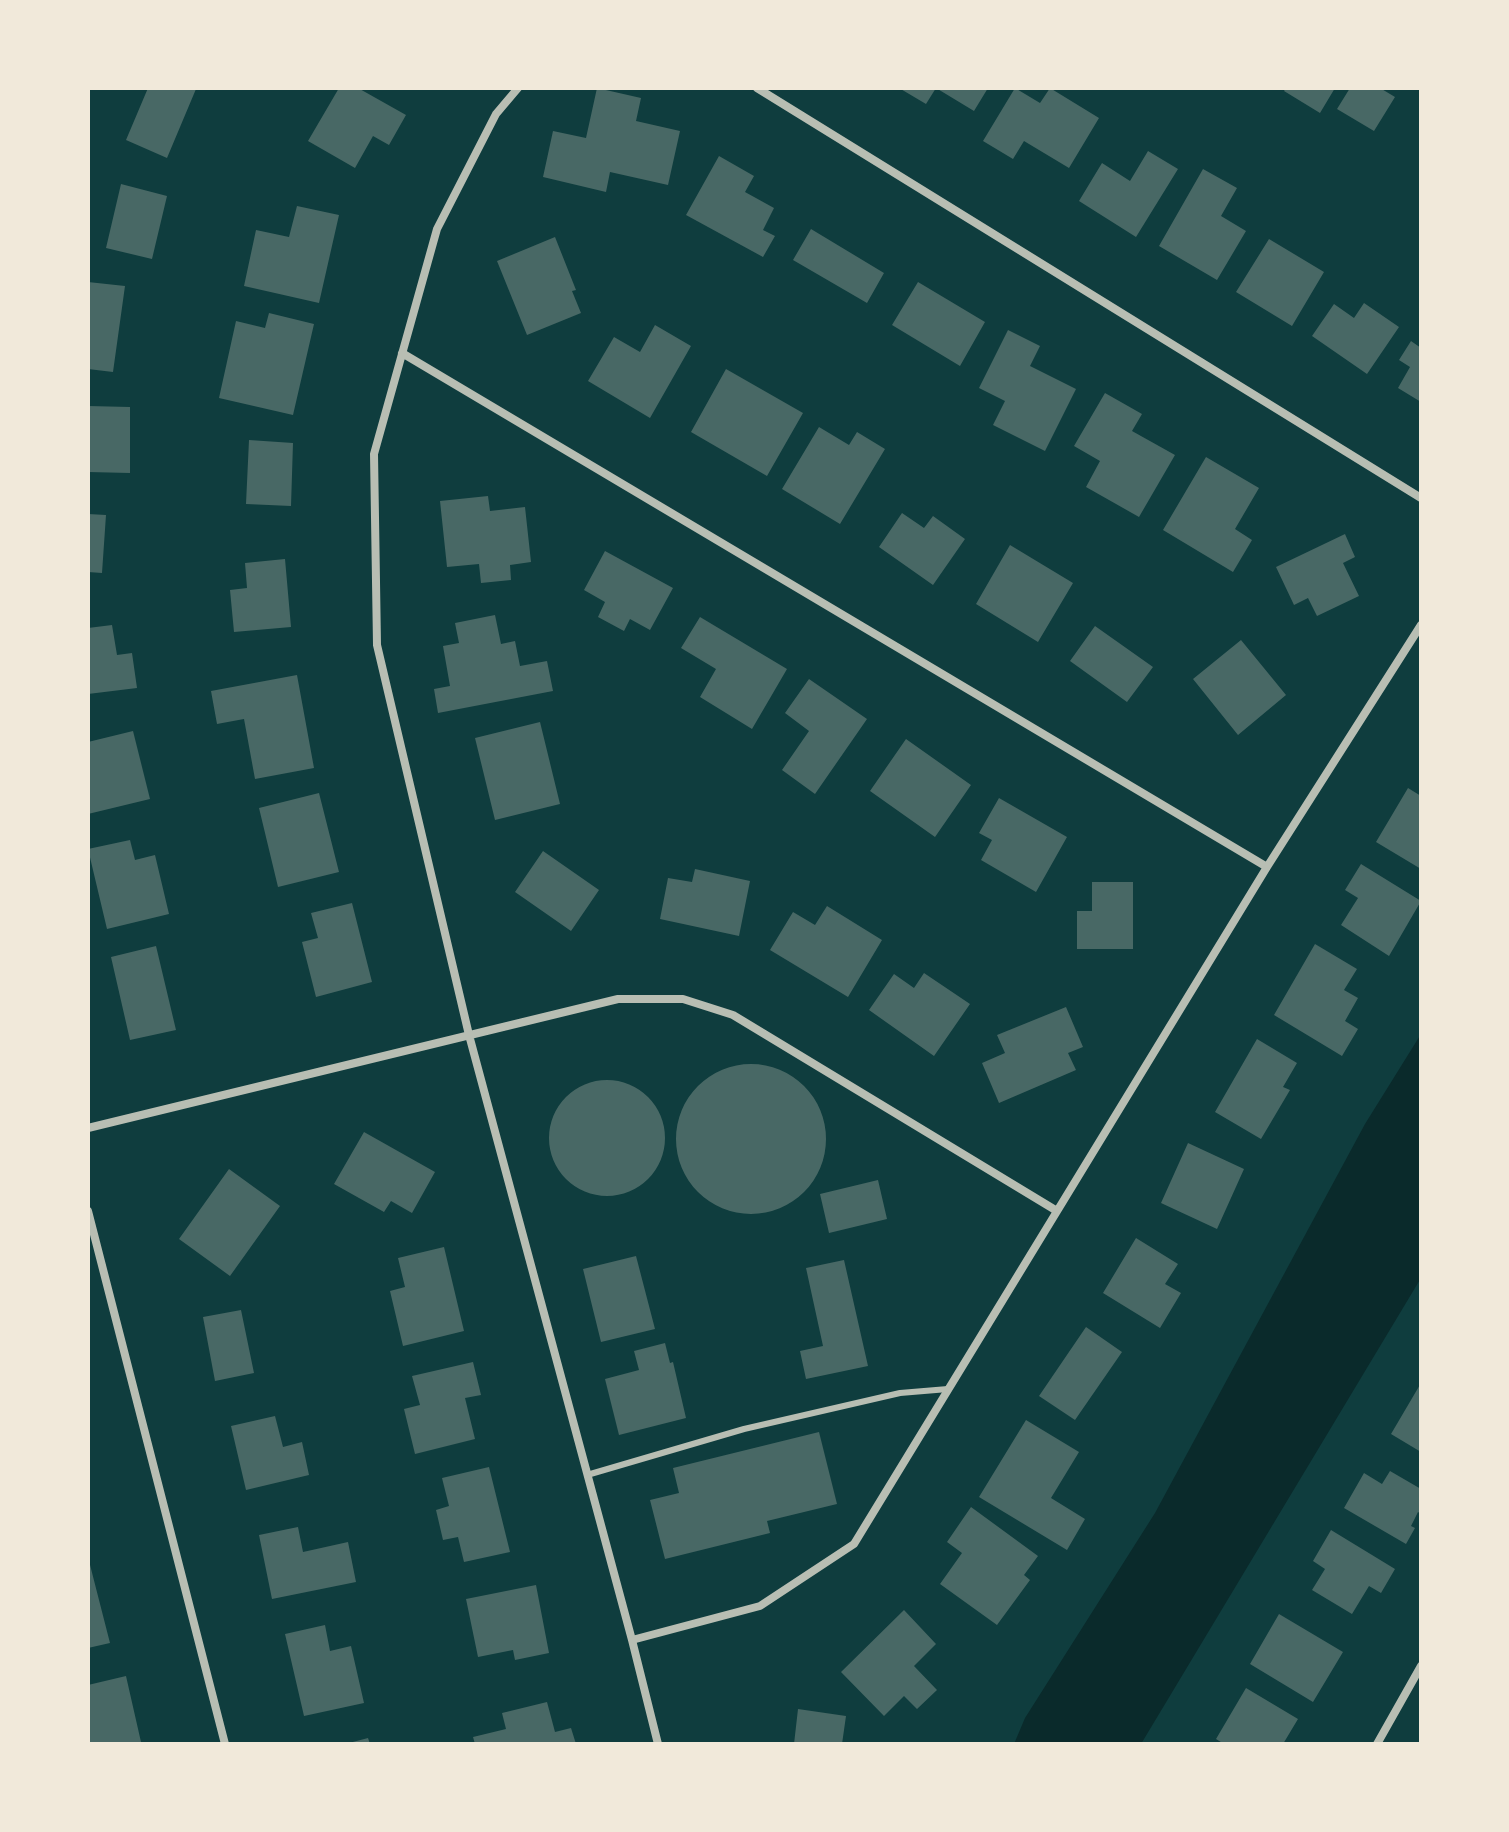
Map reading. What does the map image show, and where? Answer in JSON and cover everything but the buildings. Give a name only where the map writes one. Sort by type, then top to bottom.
[{"type":"street","points":[[518,88],[496,114],[437,229],[374,454],[377,645],[469,1035],[658,1744]]},
{"type":"street","points":[[757,88],[1421,498]]},
{"type":"street","points":[[402,353],[1267,867]]},
{"type":"street","points":[[632,1640],[760,1606],[854,1544],[1267,867],[1421,625]]},
{"type":"street","points":[[88,1128],[618,999],[683,999],[733,1015],[1057,1211]]},
{"type":"street","points":[[88,1211],[225,1744]]},
{"type":"street","points":[[1377,1744],[1421,1666]]},
{"type":"lane","points":[[587,1475],[744,1429],[900,1393],[948,1389]]},
{"type":"water","points":[[1421,1034],[1421,1278],[1141,1744],[1014,1744],[1025,1718],[1155,1513],[1365,1124]]}]
